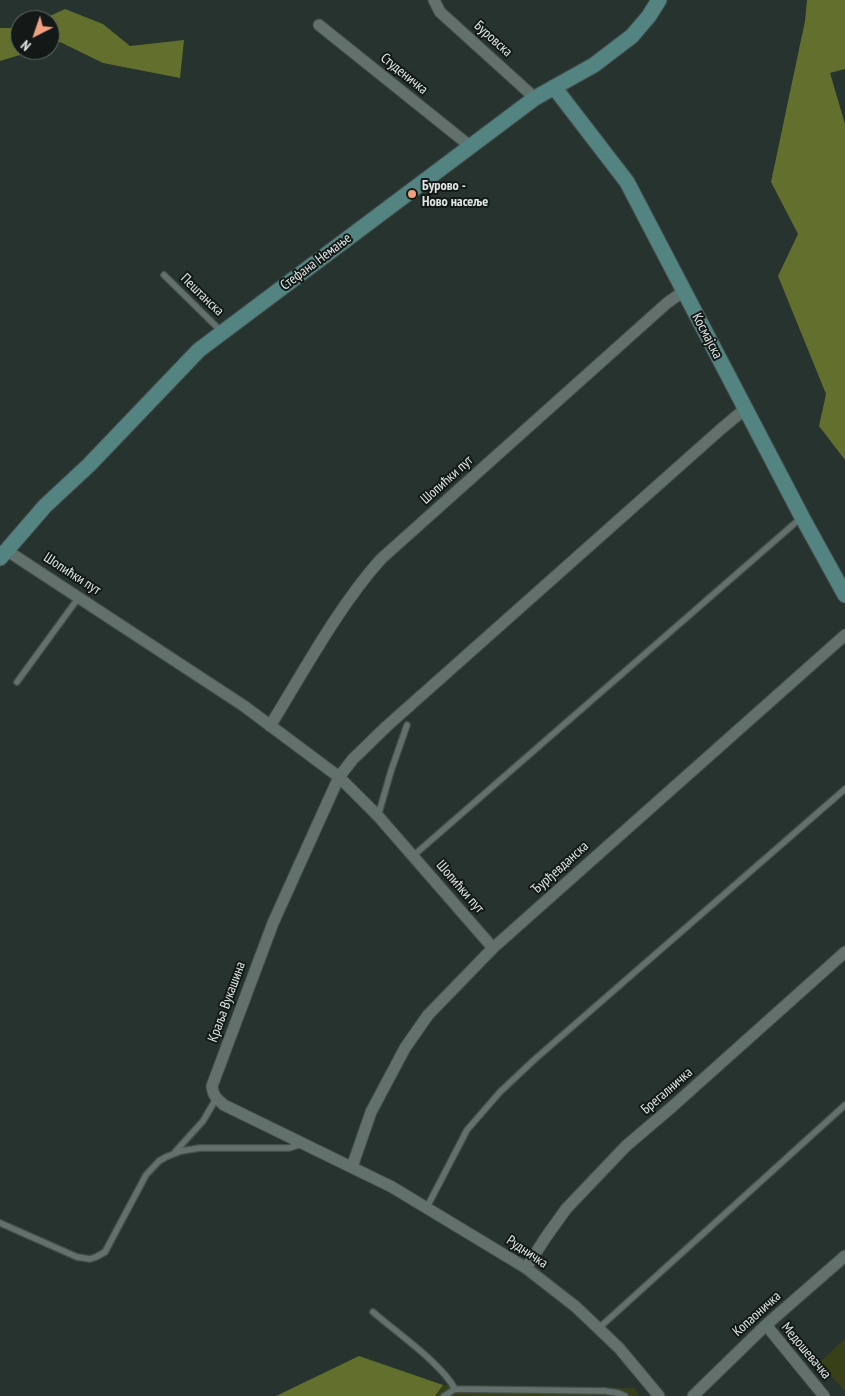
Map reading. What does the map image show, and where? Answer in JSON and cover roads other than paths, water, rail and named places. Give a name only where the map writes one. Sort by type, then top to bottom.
[{"type":"street","name":"Буровска","points":[[434,0],[440,12],[536,98]]},
{"type":"street","name":"Стефана Немање","points":[[3,554],[46,506],[89,465],[199,350],[536,98],[594,65],[632,36],[649,16],[659,0]]},
{"type":"street","name":"Студеничка","points":[[319,24],[470,146]]},
{"type":"street","name":"Космајска","points":[[554,88],[627,182],[802,517],[845,595]]},
{"type":"street","name":"Шопићки пут","points":[[270,726],[339,614],[365,577],[381,559],[667,303],[684,291]]},
{"type":"street","name":"Краља Вукашина","points":[[216,1099],[212,1086],[250,983],[273,923],[339,777],[353,759],[387,726],[745,409]]},
{"type":"street","name":"Шопићки пут","points":[[3,554],[80,597],[146,643],[244,706],[339,777],[378,816],[493,948]]},
{"type":"street","name":"Ђурђевданска","points":[[352,1167],[371,1112],[405,1048],[428,1015],[493,948],[845,635]]},
{"type":"street","name":"Брегалничка","points":[[526,1268],[566,1209],[626,1146],[845,952]]},
{"type":"street","points":[[216,1099],[352,1167]]},
{"type":"street","name":"Рудничка","points":[[352,1167],[428,1207],[526,1268],[576,1306],[599,1328],[619,1348],[659,1396]]},
{"type":"street","name":"Копаоничка","points":[[692,1396],[766,1326],[845,1256]]},
{"type":"street","name":"Медошевачка","points":[[766,1326],[824,1396]]},
{"type":"lane","name":"Пештанска","points":[[164,276],[222,332]]},
{"type":"lane","points":[[413,856],[802,517]]},
{"type":"lane","points":[[17,682],[80,597]]},
{"type":"lane","points":[[378,816],[407,726]]},
{"type":"lane","points":[[428,1207],[467,1130],[500,1092],[534,1060],[845,789]]},
{"type":"lane","points":[[173,1153],[203,1121],[216,1099]]},
{"type":"lane","points":[[599,1328],[845,1105]]},
{"type":"lane","points":[[0,1223],[77,1257],[96,1257],[109,1248],[146,1174],[158,1161],[173,1153],[200,1148],[289,1148],[304,1144]]},
{"type":"lane","points":[[373,1312],[438,1367],[456,1389]]},
{"type":"lane","points":[[444,1396],[456,1389],[605,1391],[625,1396]]},
{"type":"lane","points":[[468,1390],[472,1396]]},
{"type":"place","name":"Бурово - Ново насеље","points":[[412,194]]}]
